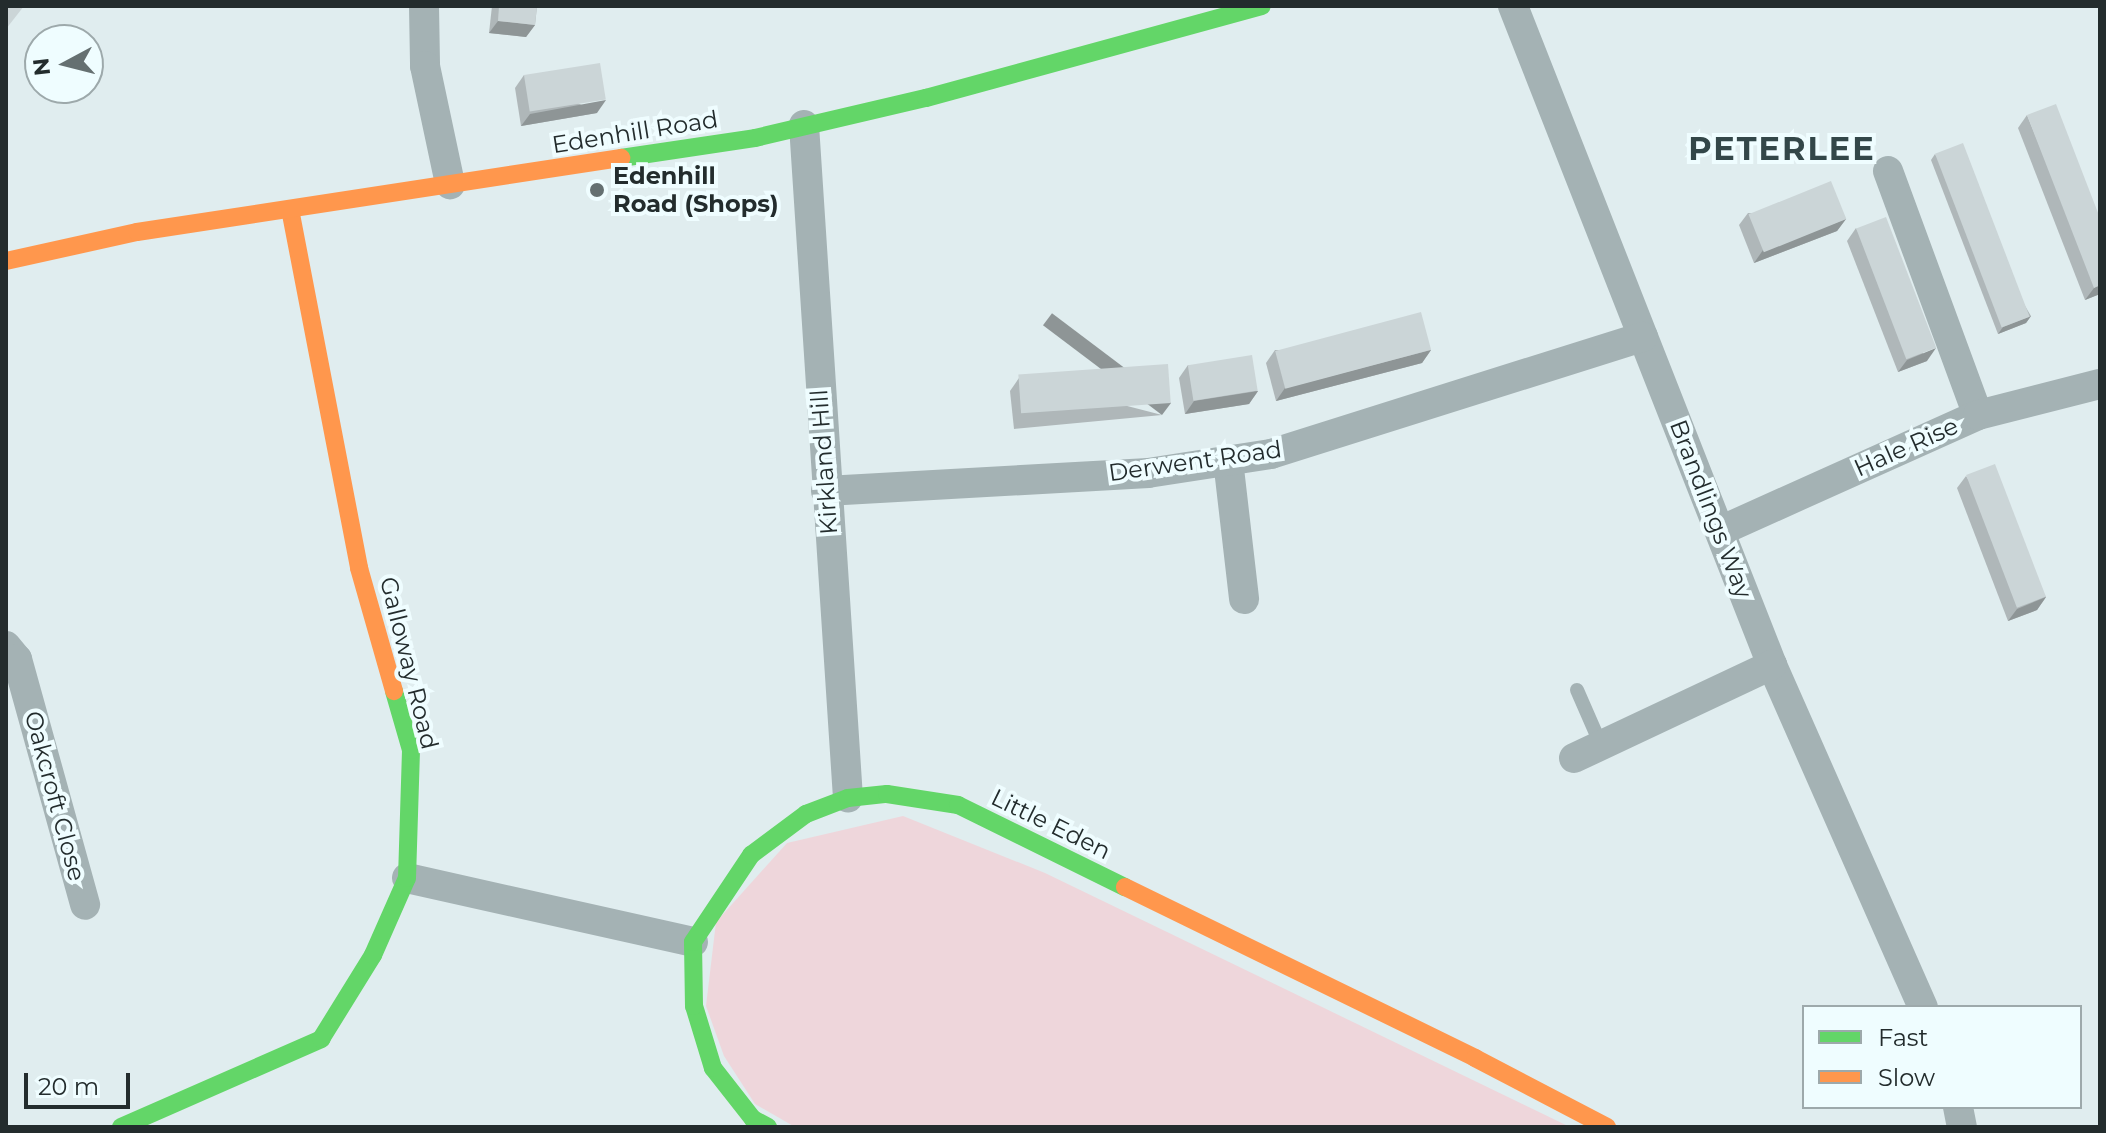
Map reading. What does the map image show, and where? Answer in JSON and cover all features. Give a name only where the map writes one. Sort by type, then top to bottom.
[{"type":"street","points":[[424,6],[425,66],[450,184]]},
{"type":"street","name":"Brandlings Way","points":[[1513,6],[1772,665],[1922,1005]]},
{"type":"street","name":"Edenhill Road","points":[[6,261],[137,232],[755,138],[926,98],[1244,8]]},
{"type":"street","name":"Kirkland Hill","points":[[804,125],[848,798]]},
{"type":"street","points":[[1888,171],[1978,415]]},
{"type":"street","name":"Galloway Road","points":[[121,1127],[321,1039],[373,955],[407,878],[411,750],[359,568],[290,209]]},
{"type":"street","name":"Derwent Road","points":[[826,491],[1148,473],[1271,454],[1643,337]]},
{"type":"street","name":"Hale Rise","points":[[1720,531],[1978,415],[2100,384]]},
{"type":"street","points":[[1228,460],[1244,599]]},
{"type":"street","name":"Oakcroft Close","points":[[6,646],[17,659],[85,905]]},
{"type":"street","points":[[1588,752],[1772,665]]},
{"type":"street","name":"Little Eden","points":[[693,942],[751,855],[806,814],[848,798],[887,794],[958,805],[1475,1058],[1607,1127]]},
{"type":"street","points":[[407,878],[693,942],[694,1006],[713,1068],[753,1119],[768,1127]]},
{"type":"lane","points":[[1577,690],[1588,752]]},
{"type":"shaded area","points":[[903,816],[1045,873],[1570,1127],[795,1127],[755,1104],[724,1056],[706,1006],[716,922],[787,843]]},
{"type":"building","points":[[6,6],[24,6],[6,29]]},
{"type":"building","points":[[499,6],[537,6],[535,25],[498,21]]},
{"type":"building","points":[[600,63],[606,100],[530,112],[524,75]]},
{"type":"building","points":[[2056,104],[2100,218],[2100,285],[2094,288],[2027,115]]},
{"type":"building","points":[[1963,143],[2030,317],[2002,327],[1935,154]]},
{"type":"building","points":[[1831,181],[1846,219],[1764,252],[1748,214]]},
{"type":"building","points":[[1886,217],[1936,348],[1906,359],[1856,228]]},
{"type":"building","points":[[1421,312],[1431,350],[1285,389],[1275,351]]},
{"type":"building","points":[[1252,355],[1258,391],[1193,401],[1188,365]]},
{"type":"building","points":[[1168,364],[1171,403],[1021,413],[1018,374]]},
{"type":"building","points":[[1995,464],[2046,597],[2017,608],[1966,475]]},
{"type":"traffic: fast","points":[[621,158],[755,138],[926,98],[1262,6]]},
{"type":"traffic: fast","points":[[121,1127],[321,1039],[373,955],[407,878],[411,750],[394,691]]},
{"type":"traffic: fast","points":[[768,1127],[753,1119],[713,1068],[694,1006],[693,942],[751,855],[806,814],[848,798],[887,794],[958,805],[1125,887]]},
{"type":"traffic: slow","points":[[6,261],[137,232],[621,158]]},
{"type":"traffic: slow","points":[[290,209],[359,568],[394,691]]},
{"type":"traffic: slow","points":[[1125,887],[1475,1058],[1607,1127]]},
{"type":"place","name":"Edenhill Road (Shops)","points":[[597,190]]},
{"type":"district","name":"PETERLEE","points":[[1782,149]]}]
